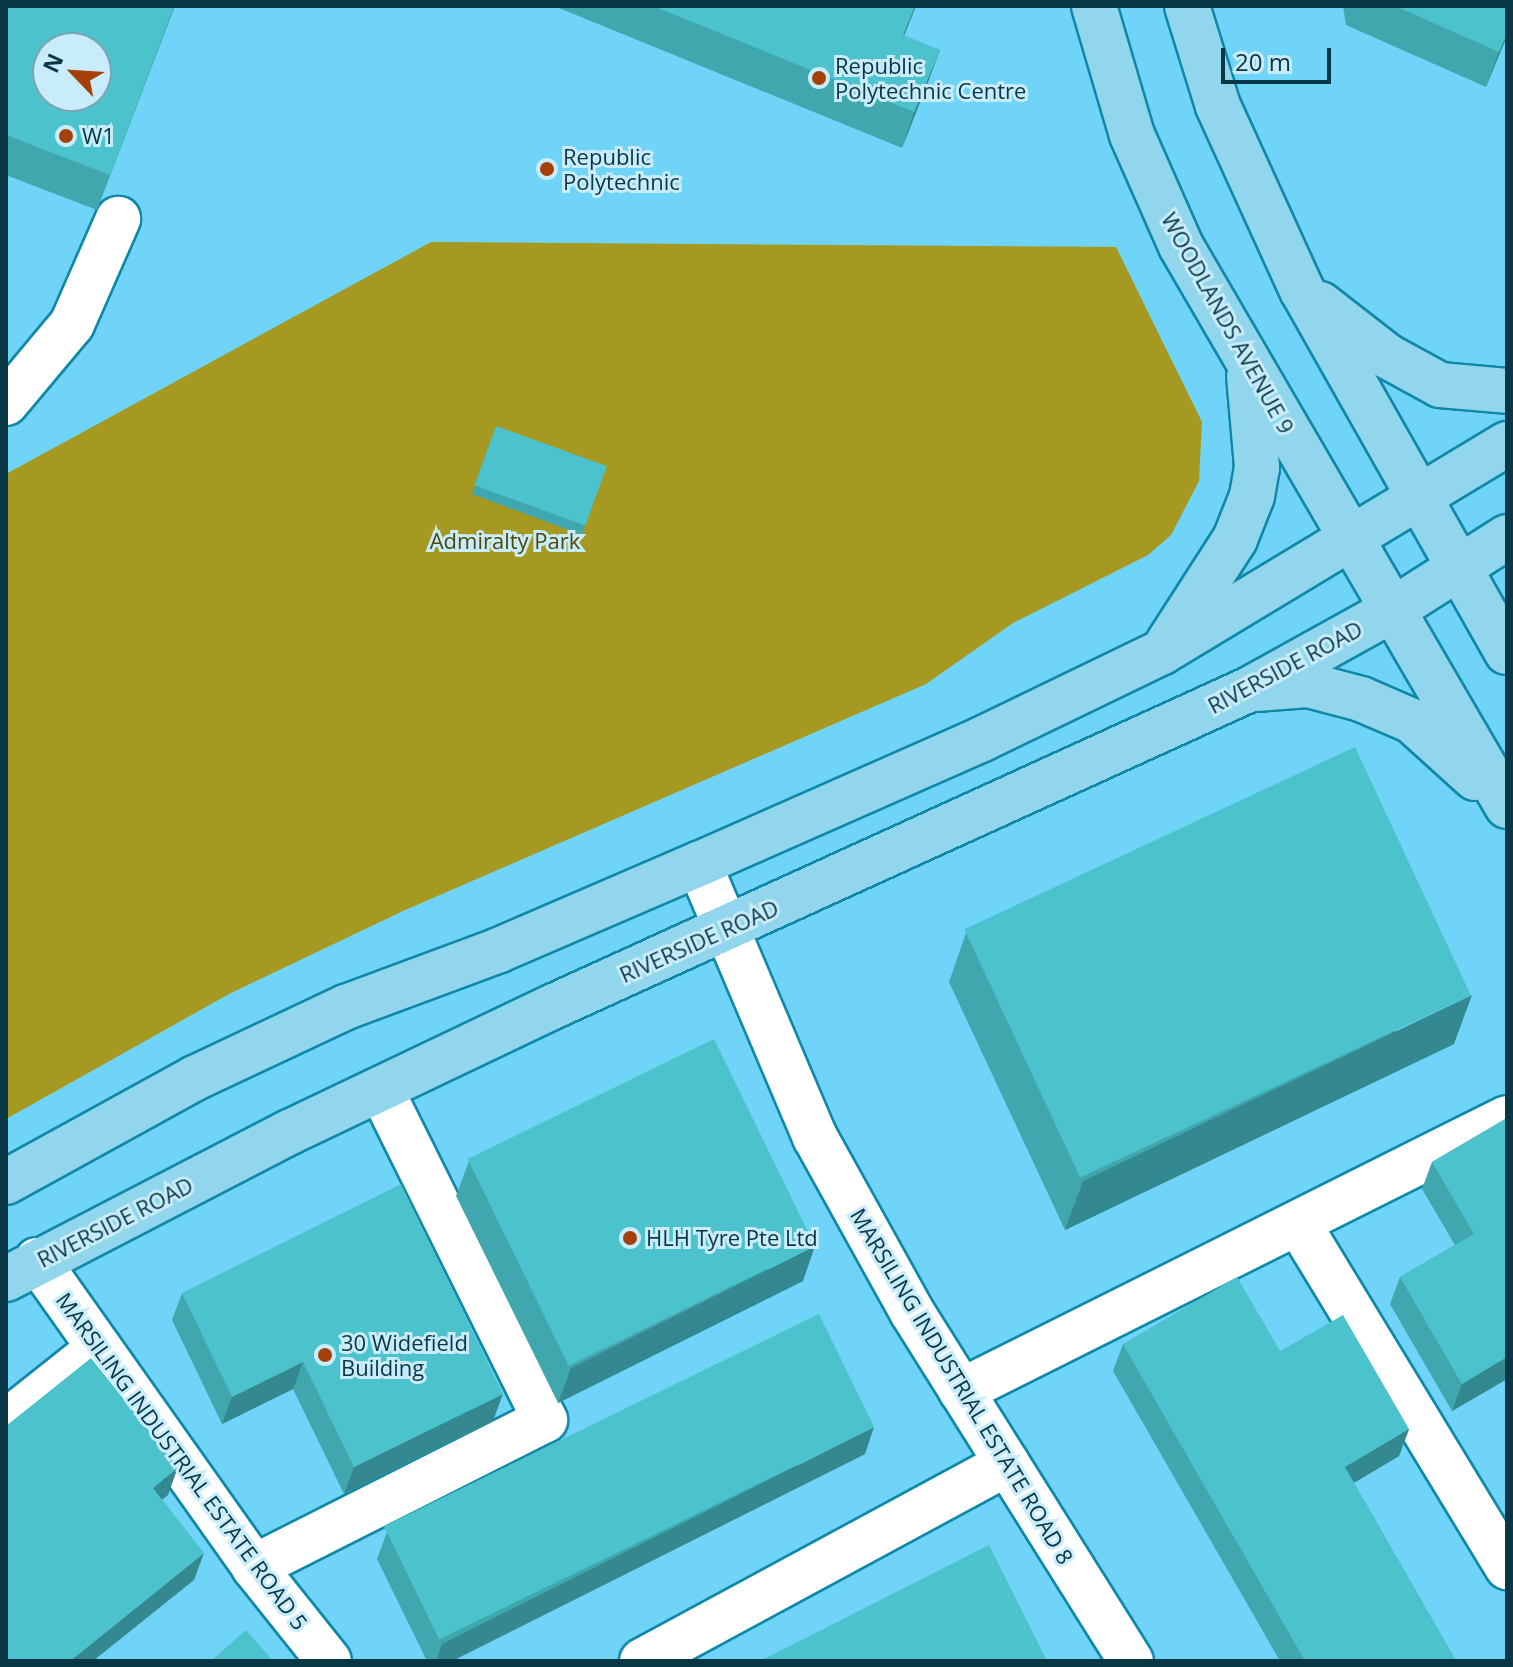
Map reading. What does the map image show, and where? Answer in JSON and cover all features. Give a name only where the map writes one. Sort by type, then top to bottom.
[{"type":"main road","name":"WOODLANDS AVENUE 9","points":[[1094,6],[1132,135],[1181,246],[1248,366],[1394,609],[1507,806]]},
{"type":"main road","points":[[1187,6],[1218,106],[1302,290],[1507,652]]},
{"type":"main road","points":[[1302,290],[1387,356],[1440,385],[1507,391]]},
{"type":"main road","points":[[1162,652],[1235,539],[1252,496],[1257,467],[1248,366]]},
{"type":"main road","points":[[6,1182],[195,1078],[346,1007],[499,950],[699,864],[982,739],[1162,652],[1353,541],[1507,444]]},
{"type":"main road","name":"RIVERSIDE ROAD","points":[[22,1270],[381,1090],[1248,690],[1394,609],[1507,537]]},
{"type":"main road","points":[[1248,690],[1308,685],[1361,699],[1412,721],[1507,806]]},
{"type":"lane","points":[[6,403],[72,324],[118,219]]},
{"type":"lane","name":"MARSILING INDUSTRIAL ESTATE ROAD 8","points":[[699,864],[815,1137],[961,1391],[1131,1661]]},
{"type":"lane","points":[[254,1567],[545,1420],[381,1090]]},
{"type":"lane","points":[[961,1391],[1507,1118]]},
{"type":"lane","points":[[1298,1223],[1507,1567]]},
{"type":"lane","name":"MARSILING INDUSTRIAL ESTATE ROAD 5","points":[[22,1270],[99,1348],[254,1567],[329,1661]]},
{"type":"lane","points":[[6,1422],[99,1348]]},
{"type":"lane","points":[[642,1661],[1007,1464]]},
{"type":"green space","name":"Admiralty Park","points":[[431,242],[1116,247],[1202,422],[1199,481],[1171,535],[1148,555],[1013,623],[926,684],[403,911],[229,994],[6,1119],[6,474]]},
{"type":"building","name":"W1","points":[[6,6],[174,6],[110,175],[6,135]]},
{"type":"building","points":[[653,6],[915,6],[903,35],[940,50],[914,112]]},
{"type":"building","points":[[1395,6],[1507,6],[1507,33],[1499,52]]},
{"type":"building","points":[[496,426],[607,466],[585,526],[474,485]]},
{"type":"building","points":[[1355,747],[1471,995],[1080,1177],[964,929]]},
{"type":"building","name":"HLH Tyre Pte Ltd","points":[[714,1039],[815,1246],[569,1366],[468,1159]]},
{"type":"building","points":[[1507,1118],[1507,1357],[1462,1384],[1400,1277],[1474,1234],[1432,1162]]},
{"type":"building","name":"30 Widefield Building","points":[[401,1184],[503,1394],[354,1467],[303,1362],[232,1397],[182,1293]]},
{"type":"building","points":[[1237,1277],[1280,1351],[1343,1315],[1409,1429],[1345,1467],[1456,1661],[1305,1661],[1123,1344]]},
{"type":"building","points":[[819,1314],[874,1427],[439,1639],[384,1526]]},
{"type":"building","points":[[91,1358],[178,1467],[153,1488],[204,1553],[70,1661],[6,1661],[6,1426]]},
{"type":"building","points":[[989,1545],[1047,1661],[760,1661]]},
{"type":"building","points":[[246,1630],[273,1661],[211,1661]]},
{"type":"place","name":"Republic Polytechnic Centre","points":[[819,78]]},
{"type":"place","name":"W1","points":[[66,136]]},
{"type":"place","name":"Republic Polytechnic","points":[[547,169]]},
{"type":"place","name":"HLH Tyre Pte Ltd","points":[[630,1238]]},
{"type":"place","name":"30 Widefield Building","points":[[325,1355]]}]
